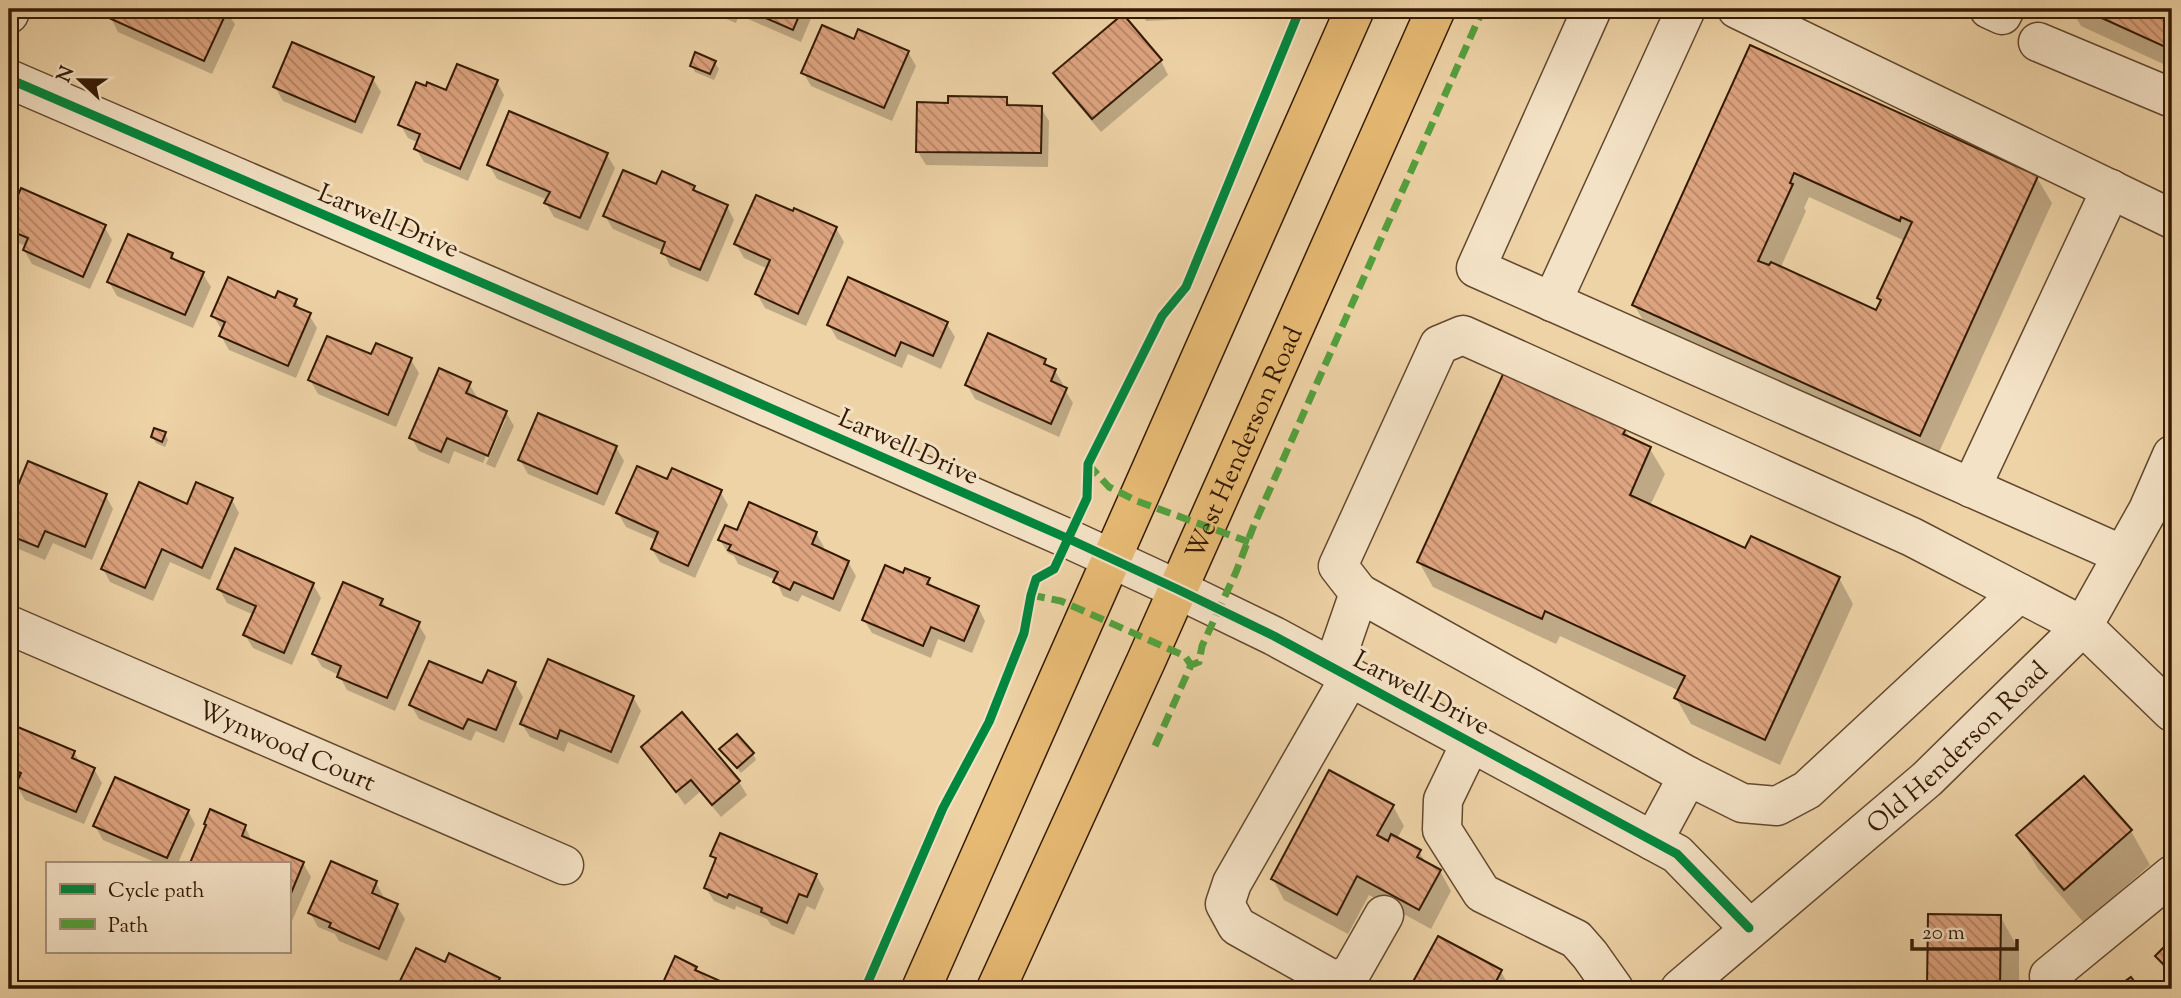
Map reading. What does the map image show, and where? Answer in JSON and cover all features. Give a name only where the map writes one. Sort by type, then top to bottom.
[{"type":"main road","points":[[921,989],[1355,9]]},
{"type":"main road","name":"West Henderson Road","points":[[996,989],[1436,9]]},
{"type":"street","points":[[9,14],[11,9]]},
{"type":"street","points":[[1592,9],[1476,268],[2123,555]]},
{"type":"street","points":[[1552,302],[1686,9]]},
{"type":"street","points":[[1737,9],[2172,219]]},
{"type":"street","points":[[1989,9],[2002,15],[2005,9]]},
{"type":"street","points":[[2038,42],[2172,98]]},
{"type":"street","name":"Larwell Drive","points":[[9,79],[667,363],[1177,589],[1342,673],[1677,854],[1749,928]]},
{"type":"street","points":[[1971,488],[2111,189]]},
{"type":"street","points":[[2020,593],[1807,790],[1777,806],[1742,803],[1688,776],[1359,593],[1338,566],[1439,345],[1463,335],[1912,537],[2020,593],[2083,626],[2172,712]]},
{"type":"street","name":"Old Henderson Road","points":[[1703,983],[1749,928],[1927,779],[2083,626],[2148,510],[2172,455]]},
{"type":"street","points":[[1359,593],[1342,673],[1232,883],[1225,904],[1237,926],[1335,981],[1351,973],[1384,915]]},
{"type":"street","name":"Wynwood Court","points":[[9,625],[564,865]]},
{"type":"street","points":[[1471,742],[1443,800],[1441,830],[1482,893],[1576,939],[1614,989]]},
{"type":"street","points":[[1653,841],[1688,776]]},
{"type":"street","points":[[2049,976],[2172,875]]},
{"type":"building","points":[[113,9],[228,9],[204,61],[109,18]]},
{"type":"building","points":[[745,9],[802,9],[793,30]]},
{"type":"building","points":[[2082,9],[2172,9],[2172,50]]},
{"type":"building","points":[[1123,14],[1162,60],[1092,119],[1053,73]]},
{"type":"building","points":[[822,25],[854,39],[858,29],[909,51],[884,108],[801,73]]},
{"type":"building","points":[[292,42],[374,77],[355,122],[273,87]]},
{"type":"building","points":[[1750,45],[2038,176],[1920,436],[1632,305]],"holes":[[[1794,173],[1900,221],[1901,217],[1912,222],[1877,298],[1881,300],[1876,310],[1771,262],[1769,265],[1758,261],[1793,184],[1790,183]]]},
{"type":"building","points":[[695,52],[716,61],[710,74],[690,66]]},
{"type":"building","points":[[457,64],[498,80],[460,169],[414,149],[420,134],[398,125],[416,82],[426,86],[427,82],[446,90]]},
{"type":"building","points":[[948,96],[1007,97],[1007,105],[1042,106],[1041,153],[916,152],[917,102],[948,103]]},
{"type":"building","points":[[509,111],[608,153],[580,218],[544,203],[550,192],[487,165]]},
{"type":"building","points":[[623,170],[656,184],[662,171],[695,186],[693,190],[728,205],[700,270],[661,253],[665,242],[603,216]]},
{"type":"building","points":[[21,188],[106,225],[83,277],[23,250],[28,238],[9,230],[9,216]]},
{"type":"building","points":[[756,195],[837,227],[798,314],[755,294],[770,260],[734,244]]},
{"type":"building","points":[[128,234],[173,253],[171,258],[204,272],[185,315],[107,282]]},
{"type":"building","points":[[228,277],[275,298],[278,291],[297,299],[294,306],[311,313],[288,366],[219,336],[225,322],[211,316]]},
{"type":"building","points":[[848,277],[948,322],[933,356],[901,342],[895,356],[827,325]]},
{"type":"building","points":[[988,333],[1046,359],[1044,364],[1056,369],[1051,381],[1067,388],[1051,424],[965,385]]},
{"type":"building","points":[[327,336],[371,354],[376,343],[412,358],[388,415],[308,380]]},
{"type":"building","points":[[439,368],[471,382],[466,393],[507,411],[488,456],[447,438],[441,452],[409,438]]},
{"type":"building","points":[[1504,372],[1626,429],[1623,434],[1651,447],[1630,495],[1745,548],[1751,536],[1840,577],[1765,740],[1674,698],[1685,676],[1545,611],[1542,619],[1417,562]]},
{"type":"building","points":[[538,413],[617,446],[597,494],[518,460]]},
{"type":"building","points":[[154,428],[166,432],[162,442],[151,437]]},
{"type":"building","points":[[28,461],[107,494],[85,547],[45,531],[38,547],[9,535],[9,507]]},
{"type":"building","points":[[637,466],[667,479],[672,468],[722,490],[688,566],[651,549],[658,532],[616,513]]},
{"type":"building","points":[[139,482],[187,504],[196,482],[233,498],[202,568],[162,549],[145,588],[101,569]]},
{"type":"building","points":[[749,502],[817,532],[812,544],[849,561],[833,599],[794,582],[790,590],[773,582],[778,572],[728,550],[731,545],[718,540],[725,525],[737,530]]},
{"type":"building","points":[[235,548],[314,583],[284,653],[243,635],[256,606],[217,589]]},
{"type":"building","points":[[885,565],[903,573],[905,568],[930,578],[927,584],[979,606],[964,641],[931,627],[923,646],[862,620]]},
{"type":"building","points":[[343,582],[383,599],[380,605],[420,622],[387,698],[337,677],[341,666],[312,654]]},
{"type":"building","points":[[548,659],[634,696],[611,752],[560,730],[557,739],[520,724]]},
{"type":"building","points":[[429,661],[482,683],[488,670],[516,682],[496,730],[468,719],[463,729],[409,705]]},
{"type":"building","points":[[682,712],[740,781],[712,805],[691,780],[676,792],[641,747]]},
{"type":"building","points":[[13,725],[75,751],[72,758],[95,768],[76,812],[15,786],[21,773],[9,768],[9,735]]},
{"type":"building","points":[[737,734],[754,753],[737,768],[719,749]]},
{"type":"building","points":[[1329,770],[1394,805],[1377,835],[1388,841],[1391,834],[1421,850],[1417,857],[1441,870],[1419,910],[1357,876],[1337,915],[1271,879]]},
{"type":"building","points":[[2084,776],[2132,830],[2064,890],[2016,835]]},
{"type":"building","points":[[115,777],[189,810],[167,858],[93,826]]},
{"type":"building","points":[[210,809],[246,825],[242,836],[304,862],[290,896],[290,862],[190,862],[206,825],[204,824]]},
{"type":"building","points":[[720,833],[817,874],[807,897],[799,894],[787,923],[761,912],[762,908],[729,894],[727,898],[704,888],[716,858],[710,856]]},
{"type":"building","points":[[331,861],[377,881],[372,893],[398,904],[379,949],[329,927],[331,923],[308,913]]},
{"type":"building","points":[[1928,914],[2001,915],[2000,989],[1927,989]]},
{"type":"building","points":[[1438,936],[1502,970],[1492,989],[1409,989]]},
{"type":"building","points":[[2172,939],[2172,973],[2155,956]]},
{"type":"building","points":[[416,948],[445,962],[449,953],[500,978],[495,989],[396,989]]},
{"type":"building","points":[[675,956],[697,967],[695,970],[729,985],[731,982],[747,989],[652,989],[655,982],[662,985]]},
{"type":"building","points":[[2131,977],[2140,989],[2114,989]]},
{"type":"marked path","points":[[1155,746],[1191,665],[1199,662],[1202,646],[1254,525],[1483,9]]},
{"type":"marked path","points":[[1088,464],[1109,487],[1137,501],[1249,542]]},
{"type":"marked path","points":[[1031,595],[1061,601],[1185,656],[1191,665]]},
{"type":"cycle path","points":[[865,989],[943,808],[989,722],[1024,633],[1036,579],[1054,569],[1087,498],[1088,464],[1162,316],[1186,287],[1300,9]]},
{"type":"cycle path","points":[[9,79],[1069,539],[1274,636],[1677,854],[1749,928]]}]
